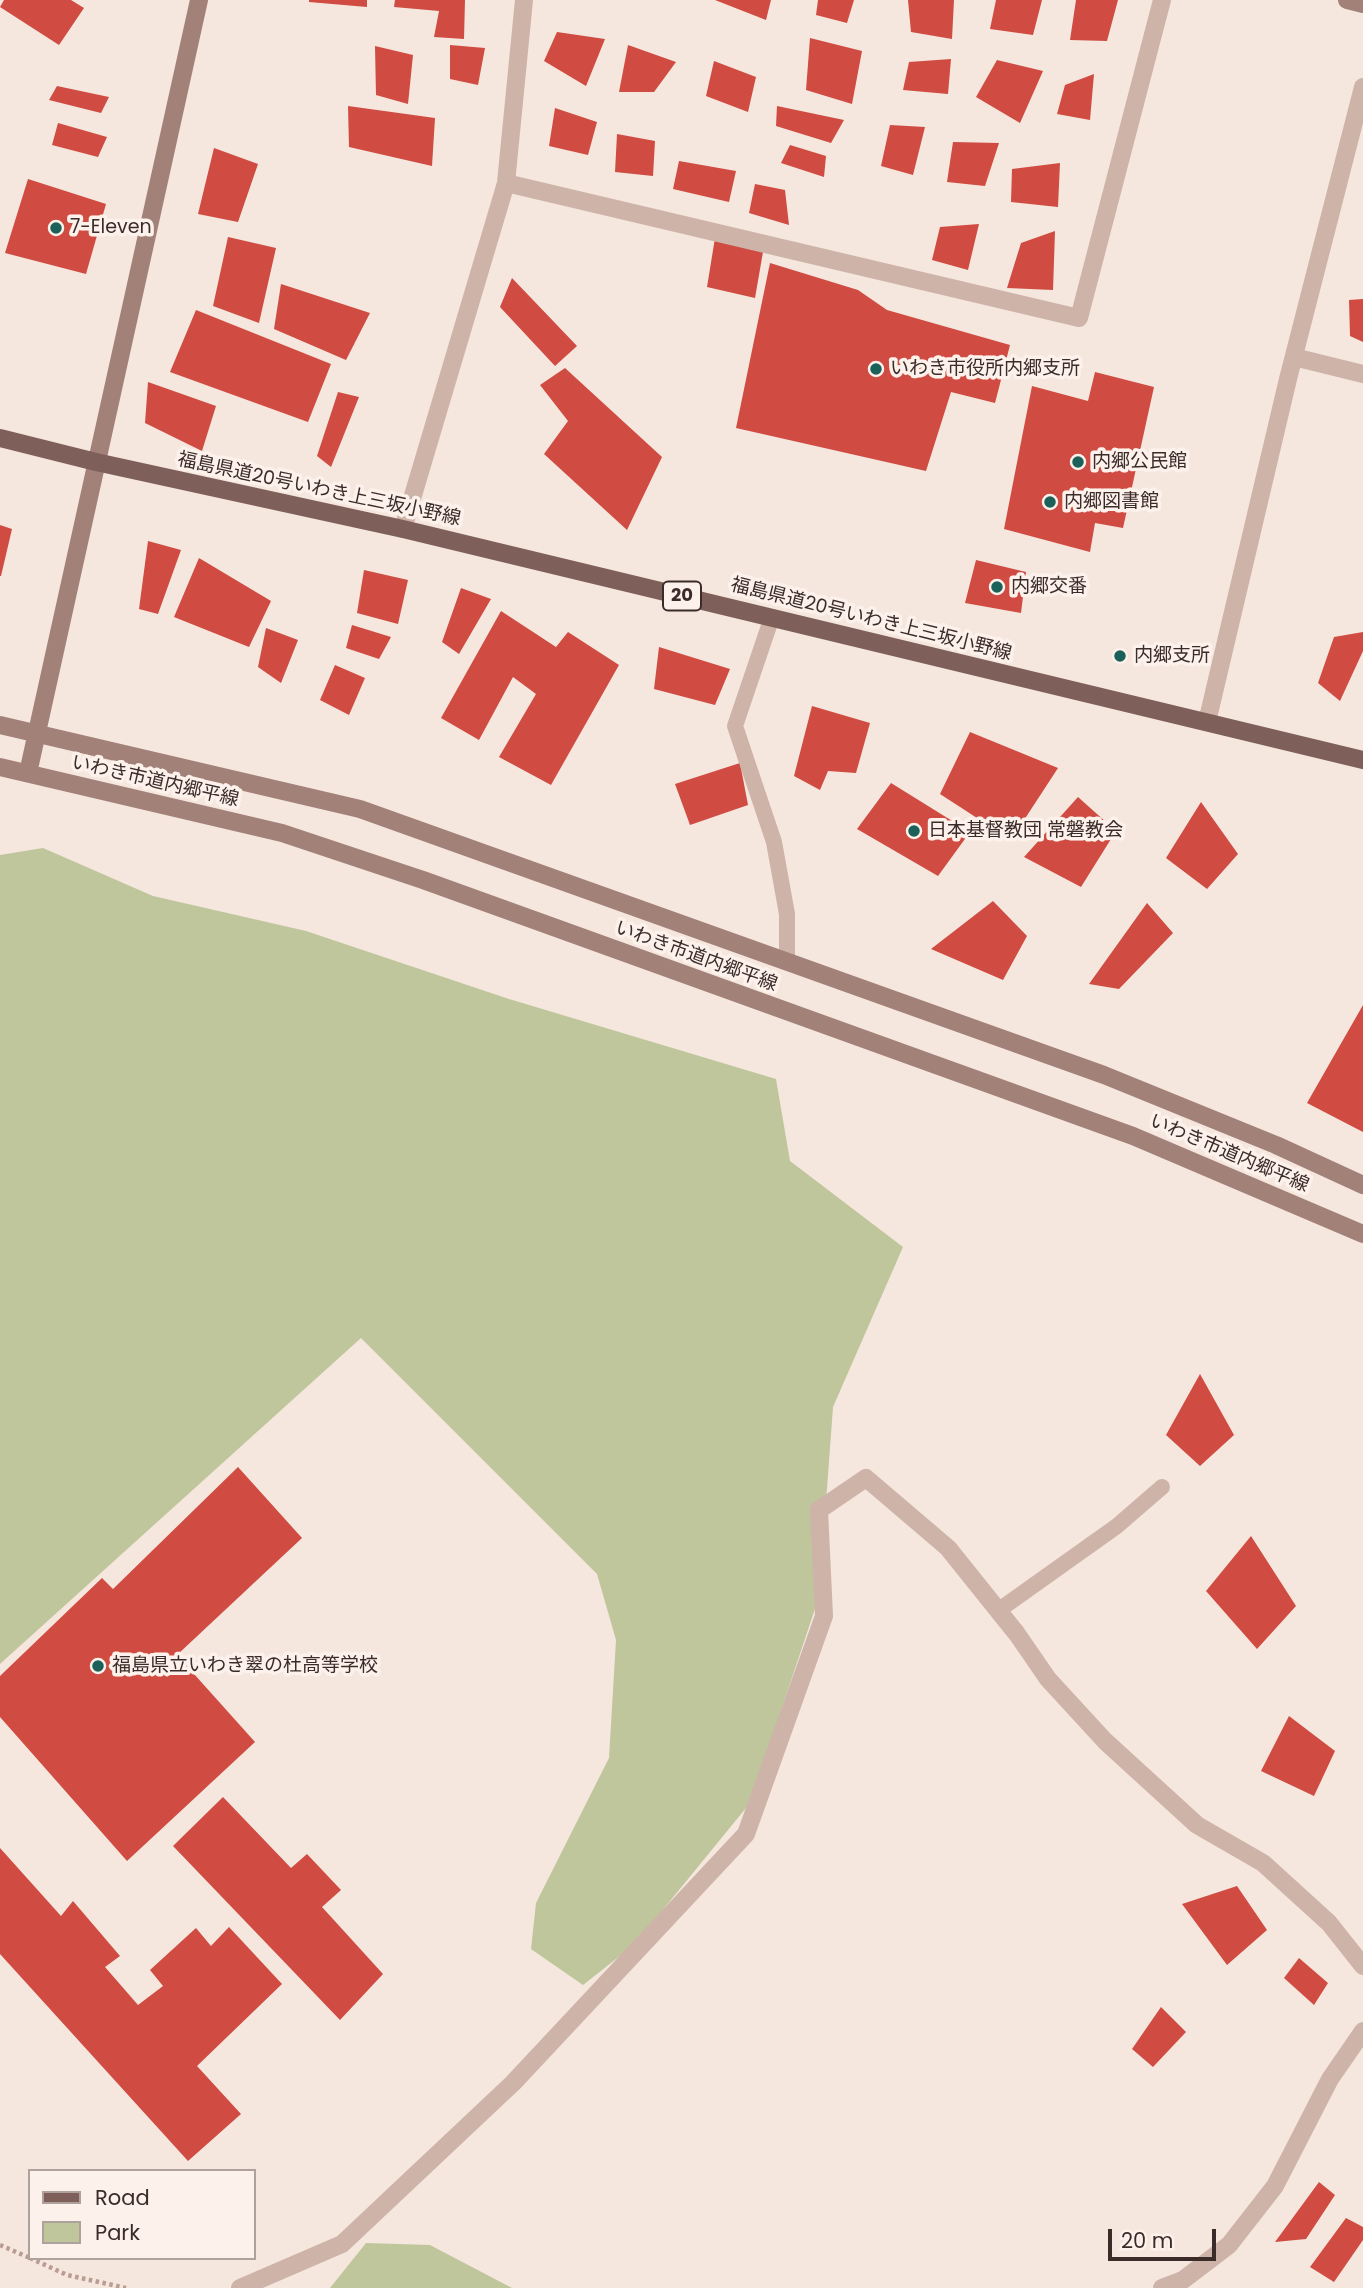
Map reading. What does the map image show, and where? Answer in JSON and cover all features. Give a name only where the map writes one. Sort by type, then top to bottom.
[{"type":"main road","name":"福島県道20号いわき上三坂小野線","points":[[0,438],[96,463],[403,528],[1363,761]]},
{"type":"street","points":[[28,773],[200,0]]},
{"type":"street","points":[[403,528],[506,183],[524,0]]},
{"type":"street","points":[[506,183],[1079,318],[1162,0]]},
{"type":"street","points":[[1347,0],[1363,4]]},
{"type":"street","points":[[1207,722],[1294,357],[1363,87]]},
{"type":"street","points":[[1294,357],[1363,374]]},
{"type":"street","name":"いわき市道内郷平線","points":[[0,724],[359,809],[1104,1075],[1276,1145],[1363,1185]]},
{"type":"street","name":"いわき市道内郷平線","points":[[0,767],[282,833],[422,880],[1133,1136],[1363,1234]]},
{"type":"street","points":[[240,2288],[342,2245],[513,2083],[746,1834],[824,1616],[819,1510],[866,1478],[948,1549],[999,1610],[1048,1679],[1105,1741],[1196,1825],[1263,1863],[1329,1923],[1363,1966]]},
{"type":"street","points":[[1162,2288],[1183,2280],[1229,2245],[1267,2196],[1330,2079],[1363,2031]]},
{"type":"lane","points":[[772,617],[735,726],[774,842],[787,914],[787,960]]},
{"type":"lane","points":[[999,1610],[1117,1526],[1162,1487]]},
{"type":"path","points":[[0,2245],[28,2257]]},
{"type":"path","points":[[34,2260],[67,2275],[126,2288]]},
{"type":"green space","points":[[43,848],[153,896],[306,931],[509,999],[776,1079],[790,1161],[903,1247],[833,1407],[819,1597],[750,1803],[635,1944],[583,1985],[531,1949],[536,1903],[609,1758],[616,1640],[597,1574],[361,1338],[0,1664],[0,855]]},
{"type":"green space","points":[[366,2243],[430,2245],[512,2288],[330,2288]]},
{"type":"building","points":[[4,0],[71,0],[84,8],[59,45],[0,7]]},
{"type":"building","points":[[367,0],[367,7],[309,2]]},
{"type":"building","points":[[395,0],[465,0],[464,39],[434,37],[439,11],[394,7]]},
{"type":"building","points":[[715,0],[771,0],[766,20]]},
{"type":"building","points":[[818,0],[854,0],[847,23],[816,15]]},
{"type":"building","points":[[908,0],[954,0],[952,39],[911,32]]},
{"type":"building","points":[[996,0],[1042,0],[1033,35],[990,29]]},
{"type":"building","points":[[1076,0],[1118,0],[1107,41],[1070,40]]},
{"type":"building","points":[[557,32],[605,39],[586,86],[544,61]]},
{"type":"building","points":[[810,38],[862,51],[852,104],[806,90]]},
{"type":"building","points":[[450,45],[485,48],[478,85],[450,79]]},
{"type":"building","points":[[628,45],[676,62],[654,92],[619,92]]},
{"type":"building","points":[[375,46],[413,55],[408,104],[376,95]]},
{"type":"building","points":[[951,59],[948,94],[903,90],[909,62]]},
{"type":"building","points":[[997,60],[1043,71],[1020,123],[976,97]]},
{"type":"building","points":[[714,61],[756,77],[748,112],[706,96]]},
{"type":"building","points":[[1094,74],[1090,120],[1057,114],[1065,85]]},
{"type":"building","points":[[57,86],[109,97],[101,113],[49,100]]},
{"type":"building","points":[[348,106],[435,118],[432,166],[349,147]]},
{"type":"building","points":[[777,106],[844,120],[831,143],[776,126]]},
{"type":"building","points":[[555,108],[597,122],[588,155],[549,146]]},
{"type":"building","points":[[58,123],[107,137],[98,157],[52,145]]},
{"type":"building","points":[[890,125],[925,127],[913,175],[881,166]]},
{"type":"building","points":[[617,134],[655,141],[653,176],[615,172]]},
{"type":"building","points":[[953,142],[999,143],[985,186],[947,182]]},
{"type":"building","points":[[790,145],[826,156],[824,177],[781,163]]},
{"type":"building","points":[[214,148],[258,164],[238,222],[198,214]]},
{"type":"building","points":[[679,161],[736,171],[729,202],[673,189]]},
{"type":"building","points":[[1060,163],[1058,207],[1011,202],[1012,169]]},
{"type":"building","name":"7-Eleven","points":[[28,179],[106,204],[86,274],[5,253]]},
{"type":"building","points":[[755,184],[785,190],[789,225],[749,213]]},
{"type":"building","points":[[979,224],[968,270],[932,260],[940,227]]},
{"type":"building","points":[[1055,231],[1053,290],[1007,288],[1021,243]]},
{"type":"building","points":[[228,237],[276,248],[259,323],[213,306]]},
{"type":"building","points":[[715,238],[763,252],[755,298],[707,287]]},
{"type":"building","name":"いわき市役所内郷支所","points":[[770,263],[858,290],[887,310],[1010,345],[995,403],[951,392],[926,471],[736,428]]},
{"type":"building","points":[[512,278],[577,346],[555,366],[500,307]]},
{"type":"building","points":[[281,284],[370,313],[346,360],[274,329]]},
{"type":"building","points":[[1363,299],[1363,342],[1350,336],[1349,300]]},
{"type":"building","points":[[196,310],[331,364],[308,422],[170,372]]},
{"type":"building","points":[[565,368],[662,457],[627,530],[544,454],[568,421],[540,385]]},
{"type":"building","name":"内郷公民館","points":[[1095,372],[1154,387],[1123,528],[1095,523],[1090,552],[1004,529],[1032,386],[1088,401]]},
{"type":"building","points":[[148,382],[216,406],[202,451],[145,423]]},
{"type":"building","points":[[338,392],[359,397],[331,467],[317,456]]},
{"type":"building","points":[[0,525],[12,529],[1,576],[0,576]]},
{"type":"building","points":[[148,541],[181,550],[158,614],[139,609]]},
{"type":"building","points":[[199,558],[271,601],[249,647],[174,617]]},
{"type":"building","name":"内郷交番","points":[[976,560],[1026,572],[1021,613],[965,603]]},
{"type":"building","points":[[364,570],[408,580],[398,624],[357,613]]},
{"type":"building","points":[[461,588],[491,599],[459,654],[442,642]]},
{"type":"building","points":[[501,611],[556,647],[568,632],[619,665],[551,785],[499,757],[536,694],[513,677],[479,740],[441,718]]},
{"type":"building","points":[[352,625],[391,637],[379,659],[346,648]]},
{"type":"building","points":[[266,628],[298,640],[281,683],[258,667]]},
{"type":"building","points":[[1363,632],[1363,651],[1340,701],[1318,683],[1334,637]]},
{"type":"building","points":[[659,647],[730,669],[715,705],[654,689]]},
{"type":"building","points":[[335,665],[365,678],[349,715],[320,700]]},
{"type":"building","points":[[812,706],[870,723],[856,773],[828,771],[820,790],[794,776]]},
{"type":"building","points":[[970,732],[1058,768],[1011,840],[940,794]]},
{"type":"building","points":[[740,763],[748,805],[690,825],[675,784]]},
{"type":"building","name":"日本基督教団 常磐教会","points":[[891,783],[970,832],[938,876],[857,829]]},
{"type":"building","points":[[1078,797],[1116,831],[1081,887],[1024,857]]},
{"type":"building","points":[[1201,802],[1238,854],[1207,889],[1166,858]]},
{"type":"building","points":[[993,901],[1027,936],[1003,980],[931,949]]},
{"type":"building","points":[[1147,903],[1173,933],[1119,989],[1089,984]]},
{"type":"building","points":[[1363,1005],[1363,1132],[1307,1103]]},
{"type":"building","points":[[1200,1374],[1234,1435],[1200,1466],[1166,1435]]},
{"type":"building","name":"福島県立いわき翠の杜高等学校","points":[[238,1467],[302,1538],[177,1655],[255,1742],[127,1861],[0,1717],[0,1676],[102,1578],[113,1589]]},
{"type":"building","points":[[1251,1536],[1296,1606],[1257,1649],[1206,1591]]},
{"type":"building","points":[[1289,1716],[1335,1751],[1314,1796],[1261,1771]]},
{"type":"building","points":[[223,1797],[291,1868],[307,1854],[341,1890],[322,1907],[383,1974],[340,2020],[173,1846]]},
{"type":"building","points":[[0,1848],[61,1916],[73,1901],[120,1956],[105,1967],[138,2005],[163,1986],[150,1970],[196,1928],[211,1946],[229,1927],[282,1984],[197,2066],[241,2114],[188,2161],[0,1954]]},
{"type":"building","points":[[1237,1886],[1267,1930],[1227,1965],[1182,1904]]},
{"type":"building","points":[[1299,1958],[1328,1983],[1314,2005],[1284,1978]]},
{"type":"building","points":[[1161,2007],[1186,2032],[1153,2067],[1132,2049]]},
{"type":"building","points":[[1319,2182],[1335,2195],[1306,2239],[1275,2242]]},
{"type":"building","points":[[1346,2218],[1363,2227],[1363,2240],[1334,2282],[1310,2267]]},
{"type":"place","name":"7-Eleven","points":[[56,228]]},
{"type":"place","name":"いわき市役所内郷支所","points":[[876,369]]},
{"type":"place","name":"内郷公民館","points":[[1078,462]]},
{"type":"place","name":"内郷図書館","points":[[1050,502]]},
{"type":"place","name":"内郷交番","points":[[997,587]]},
{"type":"place","name":"内郷支所","points":[[1120,656]]},
{"type":"place","name":"日本基督教団 常磐教会","points":[[914,831]]},
{"type":"place","name":"福島県立いわき翠の杜高等学校","points":[[98,1666]]}]
